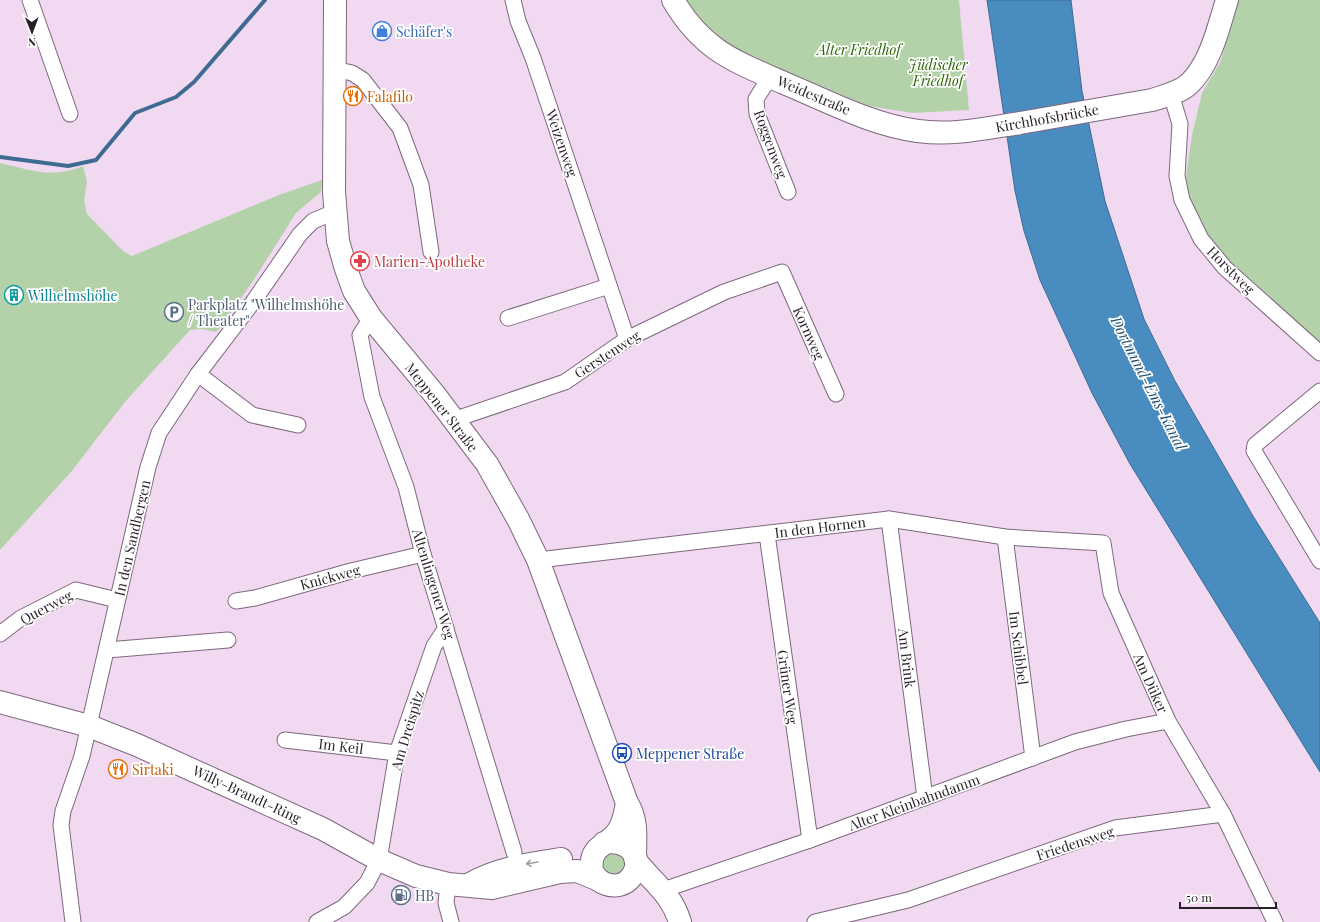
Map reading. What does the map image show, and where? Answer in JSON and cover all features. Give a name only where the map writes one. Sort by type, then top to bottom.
[{"type":"main road","name":"Meppener Straße","points":[[335,0],[334,212],[338,241],[346,269],[354,291],[371,318],[434,395],[487,464],[518,519],[538,560],[627,803],[633,812],[636,827],[636,860]]},
{"type":"main road","name":"Weidestraße","points":[[673,0],[683,18],[707,43],[734,61],[858,114],[906,129],[934,133],[982,129]]},
{"type":"main road","name":"Kirchhofsbrücke","points":[[982,129],[1152,100],[1171,94],[1188,84],[1202,68],[1213,44],[1227,0]]},
{"type":"main road","name":"Willy-Brandt-Ring","points":[[0,702],[89,726],[153,752],[316,826],[379,860],[416,876],[457,885],[492,888],[560,872],[577,871],[608,883]]},
{"type":"main road","points":[[627,803],[622,824],[615,836],[599,849],[592,868],[608,883],[633,887],[649,895],[673,922]]},
{"type":"main road","points":[[457,885],[486,874],[599,849],[612,841],[627,845],[636,860],[675,906],[680,922]]},
{"type":"main road","points":[[608,883],[624,883],[634,874],[636,860]]},
{"type":"street","points":[[30,0],[70,114]]},
{"type":"street","name":"Weizenweg","points":[[514,0],[518,21],[533,58],[627,339]]},
{"type":"street","points":[[334,68],[352,73],[363,80],[400,128],[421,185],[431,252]]},
{"type":"street","name":"Roggenweg","points":[[770,77],[761,88],[756,99],[757,114],[788,192]]},
{"type":"street","name":"Horstweg","points":[[1171,94],[1180,124],[1177,176],[1182,200],[1201,239],[1225,268],[1320,353]]},
{"type":"street","name":"In den Sandbergen","points":[[73,922],[61,825],[63,811],[82,756],[148,467],[159,433],[198,374],[253,302],[300,234],[313,221],[334,212]]},
{"type":"street","name":"Gerstenweg","points":[[453,420],[565,382],[627,339],[724,292],[782,272]]},
{"type":"street","name":"Kornweg","points":[[782,272],[836,394]]},
{"type":"street","points":[[508,318],[609,286]]},
{"type":"street","name":"Altenlingener Weg","points":[[371,318],[360,335],[372,397],[406,487],[423,554],[458,663],[514,852]]},
{"type":"street","points":[[198,374],[252,415],[298,425]]},
{"type":"street","points":[[1319,557],[1254,451],[1255,444],[1320,391]]},
{"type":"street","name":"In den Hornen","points":[[538,560],[889,519],[1005,537],[1103,543]]},
{"type":"street","name":"Am Brink","points":[[889,519],[925,798]]},
{"type":"street","name":"Grüner Weg","points":[[767,534],[810,840]]},
{"type":"street","name":"Im Schibbel","points":[[1005,537],[1033,758]]},
{"type":"street","name":"Am Düker","points":[[1103,543],[1111,593],[1168,722],[1222,814]]},
{"type":"street","name":"Knickweg","points":[[236,601],[255,598],[351,571],[423,554]]},
{"type":"street","name":"Querweg","points":[[0,634],[21,618],[76,590],[117,600]]},
{"type":"street","name":"Am Dreispitz","points":[[317,922],[344,907],[367,883],[379,860],[397,753],[434,646],[446,628]]},
{"type":"street","points":[[107,650],[228,640]]},
{"type":"street","name":"Alter Kleinbahndamm","points":[[663,890],[810,840],[1075,742],[1126,729],[1168,722]]},
{"type":"street","name":"Im Keil","points":[[285,740],[397,753]]},
{"type":"street","points":[[1222,814],[1275,922]]},
{"type":"street","name":"Friedensweg","points":[[815,922],[908,900],[1115,828],[1222,814]]},
{"type":"street","points":[[451,922],[446,903],[457,885]]},
{"type":"green space","name":"Alter Friedhof","points":[[685,0],[959,0],[969,110],[913,113],[868,106],[776,67],[730,45],[703,24]]},
{"type":"green space","points":[[1237,0],[1320,0],[1320,355],[1226,268],[1190,216],[1186,177],[1192,135],[1202,93],[1221,61]]},
{"type":"green space","points":[[0,163],[51,173],[71,170],[83,166],[87,182],[84,200],[87,214],[123,251],[132,256],[279,195],[322,180],[321,192],[296,213],[255,278],[221,327],[216,332],[202,329],[190,330],[125,402],[71,472],[0,550]]},
{"type":"green space","points":[[606,851],[628,857],[623,876],[605,875],[600,858]]},
{"type":"water","name":"Dortmund-Ems-Kanal","points":[[987,0],[1071,0],[1082,91],[1105,201],[1144,319],[1175,381],[1253,516],[1320,623],[1320,772],[1130,464],[1092,393],[1040,280],[1024,231],[1015,191]]},
{"type":"waterway","points":[[0,157],[68,166],[96,160],[135,113],[176,97],[194,82],[265,0]]},
{"type":"place","name":"Schäfer's","points":[[382,31]]},
{"type":"place","name":"Falafilo","points":[[353,96]]},
{"type":"place","name":"Marien-Apotheke","points":[[360,261]]},
{"type":"place","name":"Wilhelmshöhe","points":[[14,295]]},
{"type":"place","name":"Parkplatz \"Wilhelmshöhe / Theater\"","points":[[174,312]]},
{"type":"place","name":"Meppener Straße","points":[[622,753]]},
{"type":"place","name":"Sirtaki","points":[[118,769]]},
{"type":"place","name":"HB","points":[[401,895]]},
{"type":"park label","name":"Jüdischer Friedhof","points":[[938,72]]}]
